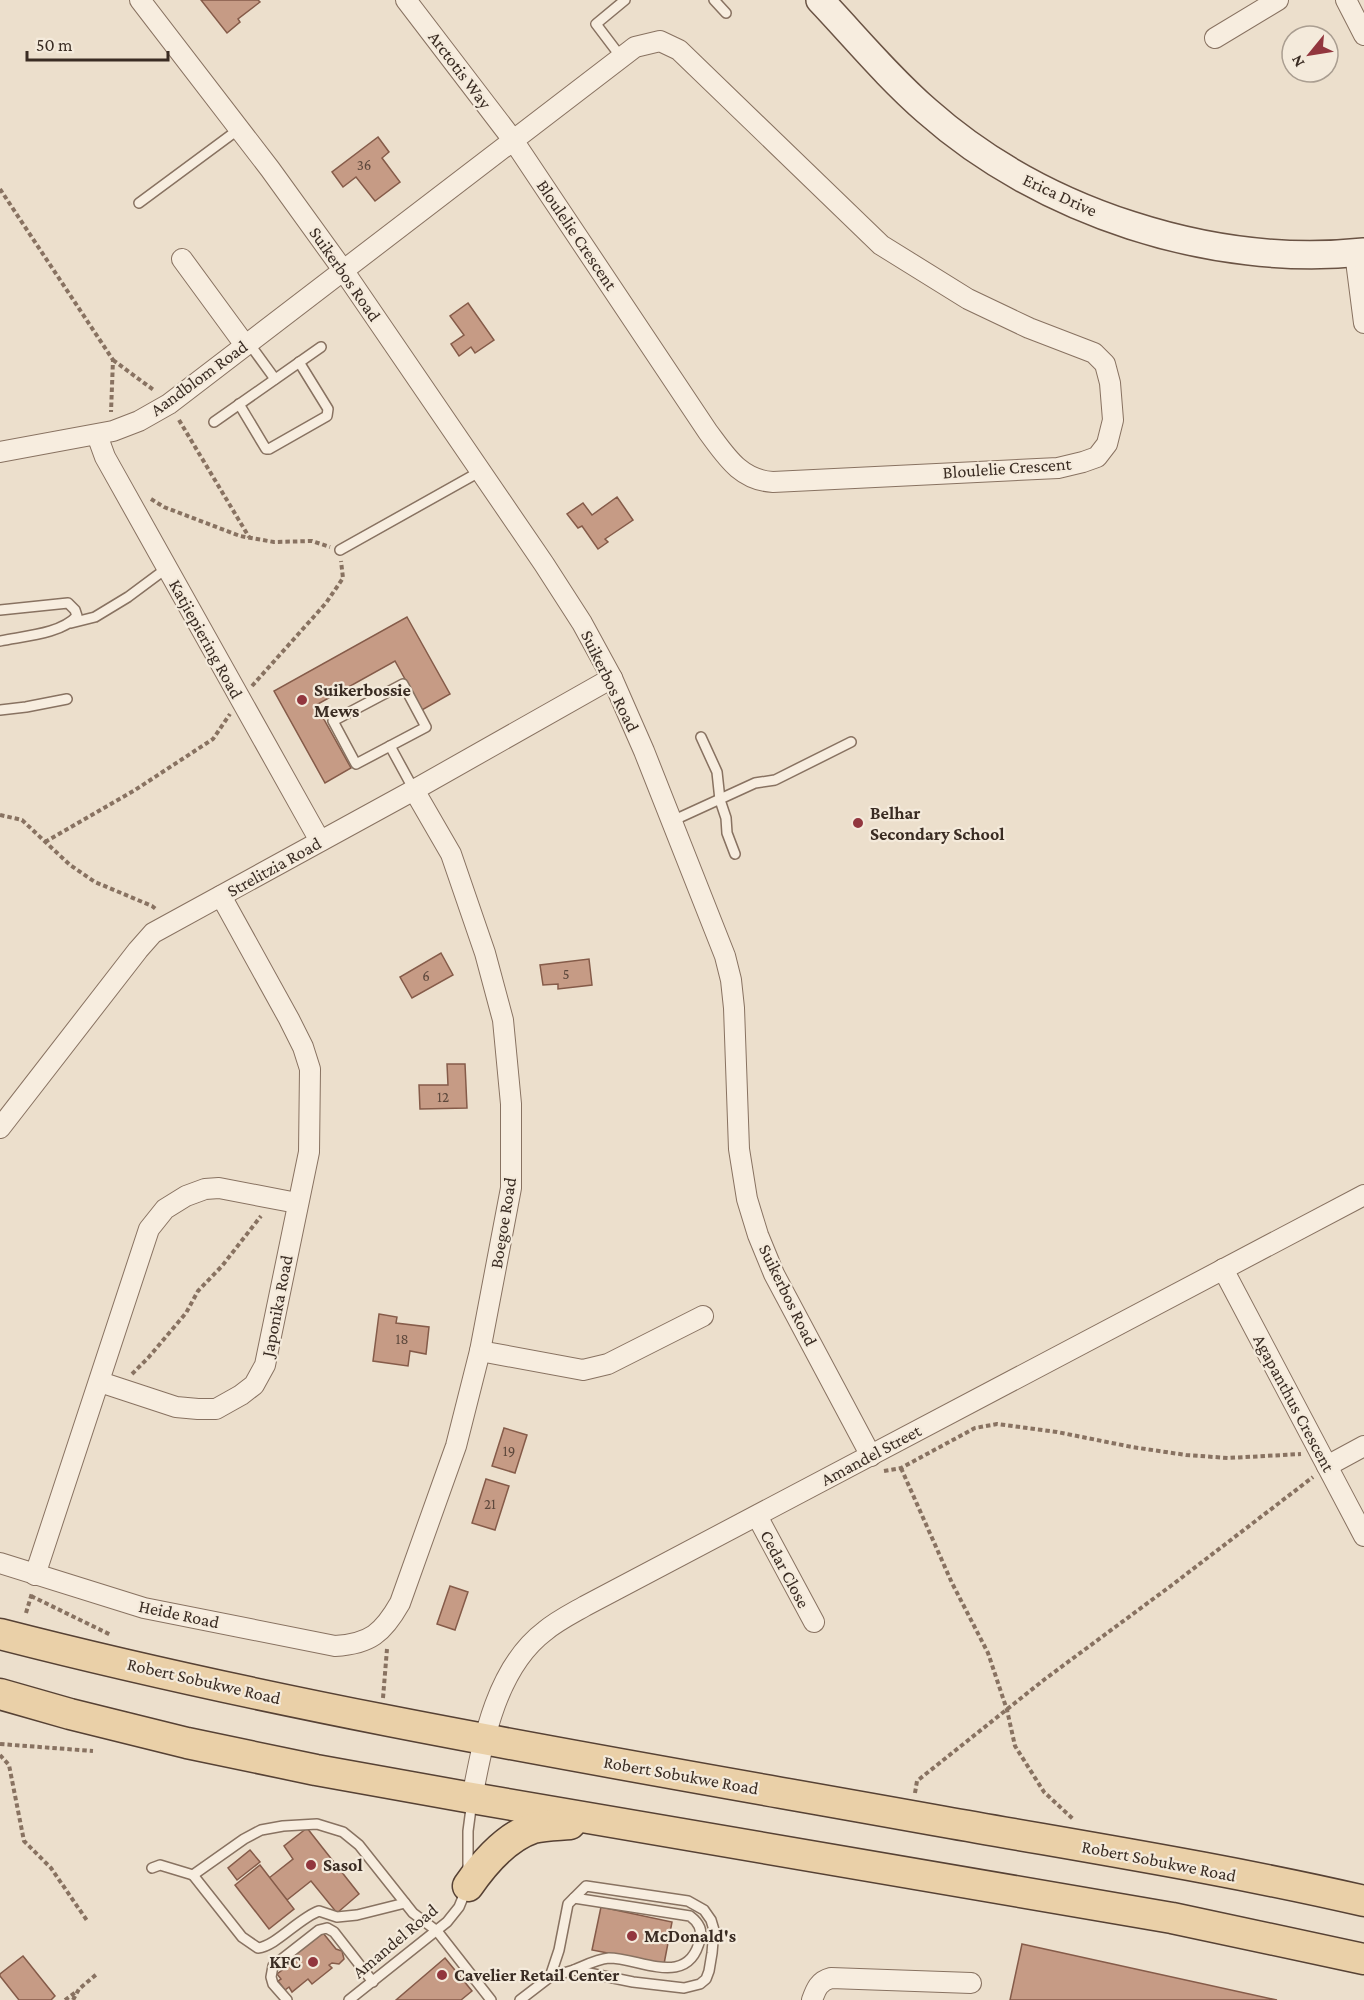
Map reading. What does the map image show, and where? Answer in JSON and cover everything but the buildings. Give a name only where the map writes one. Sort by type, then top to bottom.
[{"type":"main road","name":"Erica Drive","points":[[819,0],[904,90],[928,112],[1011,172],[1066,200],[1114,219],[1213,246],[1272,254],[1359,253]]},
{"type":"main road","name":"Robert Sobukwe Road","points":[[0,1634],[209,1684],[483,1740],[1179,1864],[1364,1901]]},
{"type":"main road","points":[[0,1694],[187,1743],[472,1798],[1173,1918],[1364,1959]]},
{"type":"main road","points":[[468,1886],[483,1865],[521,1834],[542,1827],[609,1822]]},
{"type":"street","name":"Suikerbos Road","points":[[140,0],[343,270],[544,564],[582,623],[612,678],[672,822],[724,956],[731,980],[739,1149],[747,1199],[758,1235],[774,1274],[871,1455]]},
{"type":"street","name":"Arctotis Way","points":[[406,0],[513,140]]},
{"type":"street","points":[[1215,38],[1278,0]]},
{"type":"street","points":[[1346,0],[1364,35]]},
{"type":"street","name":"Bloulelie Crescent","points":[[343,270],[621,57],[635,47],[660,41],[679,50],[881,245],[968,299],[1029,328],[1094,353],[1105,364],[1110,383],[1113,420],[1107,444],[1097,457],[1058,468],[773,482],[761,481],[746,475],[730,462],[708,432],[513,140]]},
{"type":"street","points":[[1359,253],[1364,323]]},
{"type":"street","points":[[182,259],[247,344]]},
{"type":"street","name":"Aandblom Road","points":[[0,452],[97,435],[139,421],[168,404],[343,270]]},
{"type":"street","name":"Katjiepiering Road","points":[[97,435],[105,457],[320,841]]},
{"type":"street","name":"Strelitzia Road","points":[[0,1128],[153,933],[612,678]]},
{"type":"street","name":"Boegoe Road","points":[[362,1642],[381,1630],[400,1603],[456,1446],[480,1351],[511,1188],[511,1104],[503,1020],[485,953],[452,854],[414,790]]},
{"type":"street","name":"Japonika Road","points":[[100,1382],[176,1407],[216,1409],[254,1385],[265,1365],[309,1152],[310,1068],[294,1029],[221,896]]},
{"type":"street","points":[[35,1575],[149,1229],[165,1209],[186,1196],[212,1189],[219,1188],[297,1203]]},
{"type":"street","name":"Amandel Street","points":[[472,1798],[483,1740],[496,1702],[511,1670],[526,1649],[544,1631],[585,1606],[1364,1195]]},
{"type":"street","name":"Agapanthus Crescent","points":[[1223,1269],[1364,1536]]},
{"type":"street","points":[[480,1351],[583,1370],[608,1364],[703,1316]]},
{"type":"street","points":[[1327,1466],[1364,1446]]},
{"type":"street","name":"Cedar Close","points":[[757,1516],[814,1622]]},
{"type":"street","name":"Heide Road","points":[[0,1563],[144,1608],[335,1646],[362,1642]]},
{"type":"street","points":[[812,2000],[817,1986],[824,1979],[831,1978],[971,1983]]},
{"type":"lane","points":[[621,57],[596,24],[625,0]]},
{"type":"lane","points":[[714,0],[726,13]]},
{"type":"lane","points":[[139,203],[239,129]]},
{"type":"lane","points":[[247,344],[275,379]]},
{"type":"lane","points":[[214,422],[321,347]]},
{"type":"lane","points":[[239,404],[266,449],[270,449],[327,416],[328,408],[299,362]]},
{"type":"lane","points":[[340,550],[481,471]]},
{"type":"lane","points":[[0,641],[57,629],[95,617],[128,597],[167,568]]},
{"type":"lane","points":[[0,610],[68,603],[77,616],[71,623]]},
{"type":"lane","points":[[403,684],[426,727],[390,746],[356,764],[333,721],[403,684]]},
{"type":"lane","points":[[0,710],[68,699]]},
{"type":"lane","points":[[701,737],[717,772],[727,833],[735,854]]},
{"type":"lane","points":[[672,822],[755,783],[776,780],[851,742]]},
{"type":"lane","points":[[390,746],[414,790]]},
{"type":"lane","name":"Amandel Road","points":[[349,2000],[361,1996],[373,1982],[437,1931],[459,1907],[468,1886],[468,1831],[472,1798]]},
{"type":"lane","points":[[193,1875],[208,1867],[244,1839],[261,1830],[317,1824],[335,1829],[350,1837],[413,1913],[437,1931],[491,2000]]},
{"type":"lane","points":[[152,1868],[160,1865],[193,1875],[242,1937],[258,1948],[269,1945],[309,1915],[319,1911],[337,1917],[405,1903]]},
{"type":"lane","points":[[550,1977],[559,1950],[568,1905],[586,1886],[688,1901],[704,1910],[711,1920],[714,1930],[709,1971],[705,1979],[691,1987],[633,1982],[574,1970]]},
{"type":"lane","points":[[520,2000],[550,1977],[595,1961],[610,1958],[671,1968],[689,1960],[695,1954],[701,1932],[697,1922],[690,1916],[574,1898]]},
{"type":"lane","points":[[287,2000],[273,1983],[271,1977],[273,1966],[319,1930],[327,1928],[334,1932],[373,1982]]},
{"type":"path","points":[[0,189],[113,360],[161,395],[168,404],[191,437],[249,537]]},
{"type":"path","points":[[111,420],[113,360]]},
{"type":"path","points":[[45,842],[135,790],[213,739],[229,715],[238,694],[253,685],[326,603],[343,578],[340,550],[312,541],[274,542],[240,536],[164,507],[139,492],[128,498]]},
{"type":"path","points":[[0,815],[22,820],[70,865],[95,882],[152,906],[171,922]]},
{"type":"path","points":[[125,1390],[131,1374],[148,1358],[186,1313],[198,1290],[222,1266],[275,1199]]},
{"type":"path","points":[[914,1796],[917,1781],[1008,1710],[1327,1466],[1306,1454],[1228,1458],[1186,1455],[1057,1432],[997,1424],[975,1428],[901,1468],[952,1583],[988,1653],[1008,1710],[1015,1746],[1044,1792],[1074,1821]]},
{"type":"path","points":[[31,1596],[114,1636]]},
{"type":"path","points":[[383,1699],[387,1648]]},
{"type":"path","points":[[0,1744],[93,1751]]},
{"type":"path","points":[[0,1755],[9,1765],[24,1841],[51,1868],[88,1922]]},
{"type":"path","points":[[65,2000],[98,1973]]},
{"type":"path","points":[[73,2000],[79,1989]]},
{"type":"place","name":"Suikerbossie Mews","points":[[302,700]]},
{"type":"place","name":"Belhar Secondary School","points":[[858,823]]},
{"type":"place","name":"Sasol","points":[[311,1865]]},
{"type":"place","name":"McDonald's","points":[[632,1936]]},
{"type":"place","name":"KFC","points":[[313,1962]]},
{"type":"place","name":"Cavelier Retail Center","points":[[442,1975]]}]
